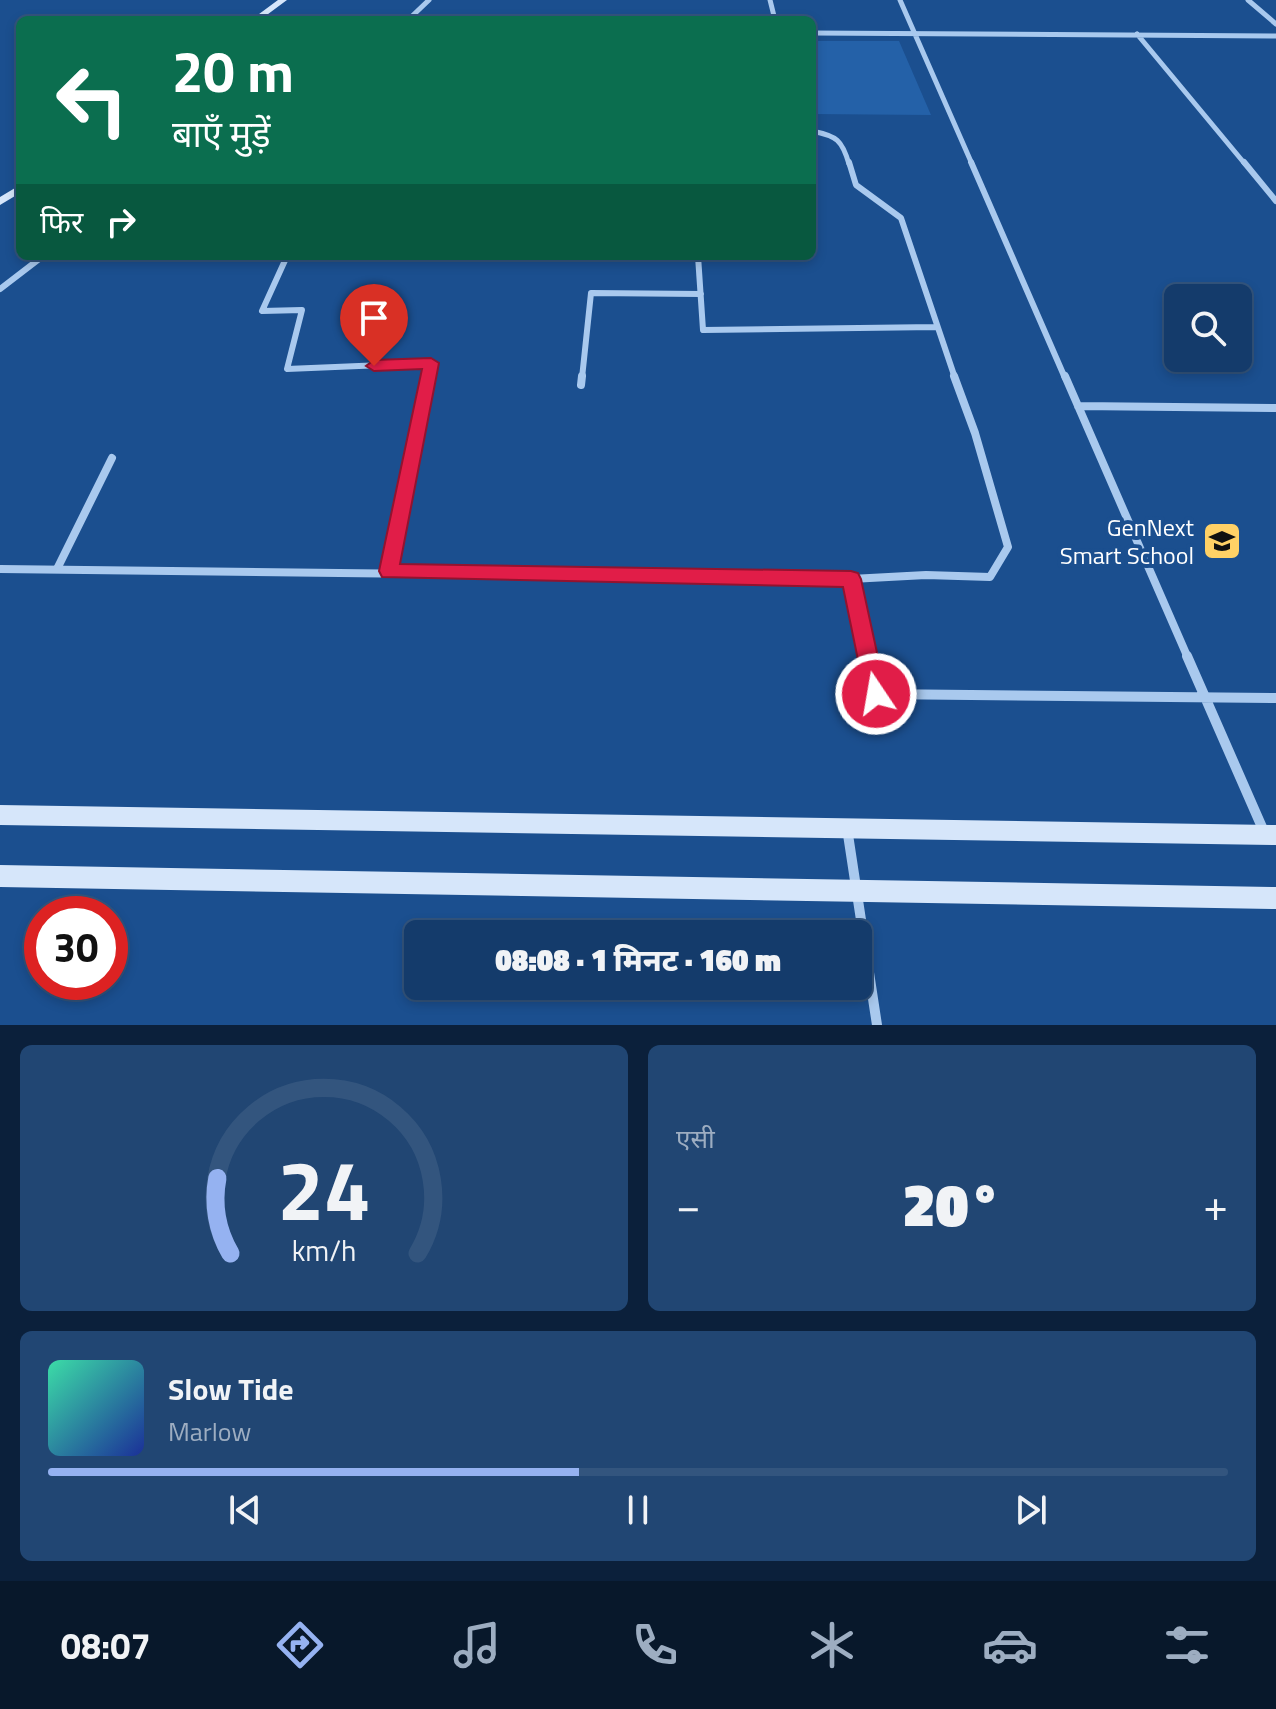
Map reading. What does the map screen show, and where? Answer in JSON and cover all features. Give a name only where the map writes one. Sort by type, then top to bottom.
[{"type":"street","points":[[261,16],[283,0]]},
{"type":"street","points":[[412,16],[429,0]]},
{"type":"street","points":[[0,815],[1271,835],[1205,697],[900,0]]},
{"type":"street","points":[[1248,0],[1276,24]]},
{"type":"street","points":[[816,33],[1276,36]]},
{"type":"street","points":[[1137,34],[1276,201]]},
{"type":"street","points":[[0,569],[389,571],[851,579],[926,575],[990,577],[1008,547],[975,433],[901,218],[856,185],[843,144],[828,134],[816,132]]},
{"type":"street","points":[[0,289],[38,260]]},
{"type":"street","points":[[285,260],[262,311],[302,310],[287,369],[431,363],[389,571]]},
{"type":"street","points":[[698,260],[703,330],[936,327]]},
{"type":"street","points":[[581,385],[591,293],[701,294]]},
{"type":"street","points":[[1078,406],[1276,408]]},
{"type":"street","points":[[57,569],[112,458]]},
{"type":"street","points":[[851,579],[876,694],[1276,698]]},
{"type":"street","points":[[847,828],[877,1025]]},
{"type":"street","points":[[0,876],[1276,898]]},
{"type":"shaded area","points":[[816,41],[899,41],[931,115],[816,114]]},
{"type":"place","name":"GenNext Smart School","points":[[1222,541]]},
{"type":"route","points":[[374,366],[431,363],[389,571],[851,579],[876,694]]}]
